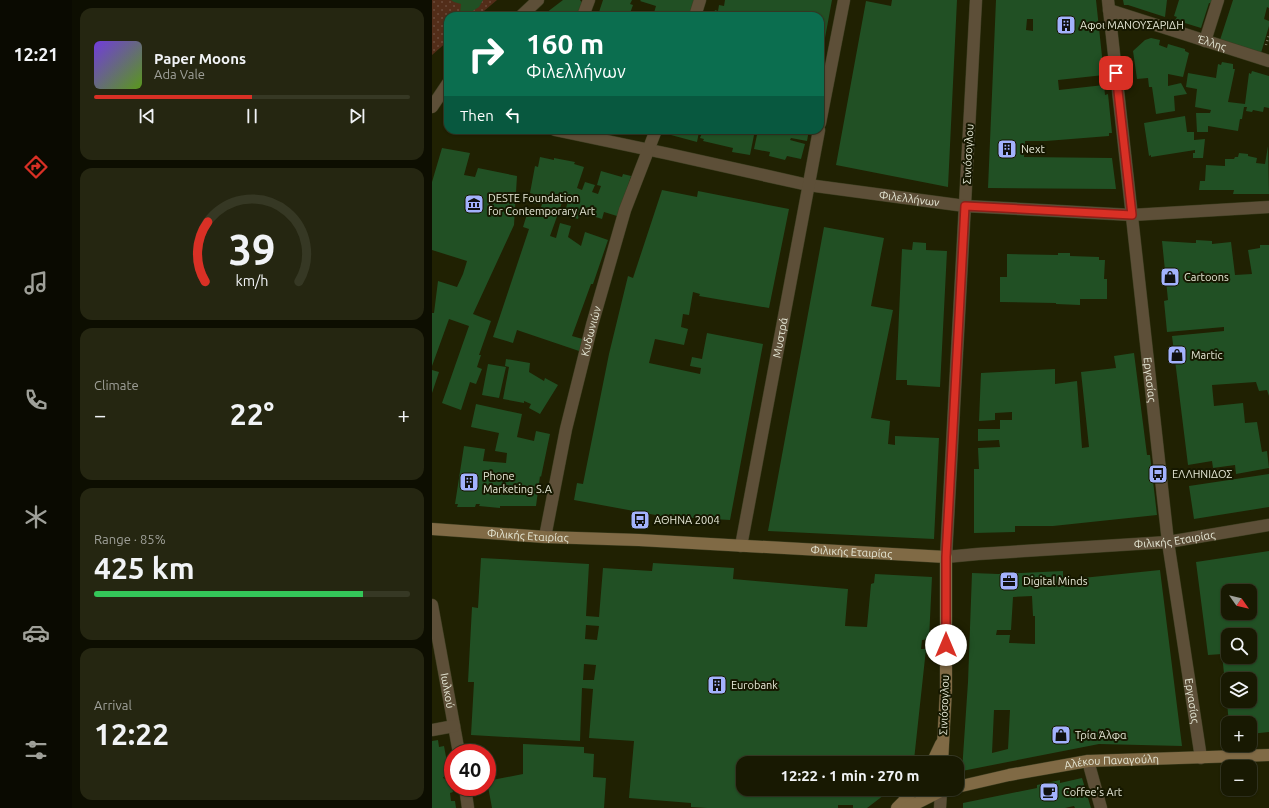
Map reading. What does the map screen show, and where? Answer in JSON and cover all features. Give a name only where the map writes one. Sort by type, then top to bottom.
[{"type":"street","points":[[524,12],[538,0]]},
{"type":"street","points":[[584,12],[589,0]]},
{"type":"street","points":[[696,12],[700,0]]},
{"type":"street","points":[[824,102],[844,0]]},
{"type":"street","name":"Σινιόσογλου","points":[[942,756],[946,690],[946,557],[976,0]]},
{"type":"street","points":[[1205,41],[1218,0]]},
{"type":"street","name":"Έλλης","points":[[1109,5],[1205,41],[1269,61]]},
{"type":"street","name":"Εργασίας","points":[[1109,5],[1168,542],[1201,758]]},
{"type":"street","points":[[432,107],[444,89]]},
{"type":"street","name":"Φιλελλήνων","points":[[574,134],[808,186],[965,206],[1132,215],[1269,207]]},
{"type":"street","name":"Κυδωνιών","points":[[545,537],[566,429],[592,325],[625,210],[655,134]]},
{"type":"street","name":"Μυστρά","points":[[741,546],[818,134]]},
{"type":"street","name":"Φιλικής Εταιρίας","points":[[432,529],[545,537],[639,540],[946,557],[1168,542],[1269,525]]},
{"type":"street","name":"Ιωλκού","points":[[432,605],[457,744]]},
{"type":"street","points":[[432,730],[454,726]]},
{"type":"street","points":[[935,756],[943,740]]},
{"type":"street","name":"Αλέκου Παναγούλη","points":[[964,785],[1009,775],[1088,761],[1269,755]]},
{"type":"street","points":[[1088,761],[1101,808]]},
{"type":"street","points":[[466,796],[468,808]]},
{"type":"street","points":[[897,808],[908,796]]},
{"type":"street","points":[[907,808],[931,796]]},
{"type":"street","points":[[940,808],[942,796]]},
{"type":"shaded area","points":[[432,0],[497,0],[483,12],[444,12],[444,44],[432,55]]},
{"type":"building","points":[[451,0],[483,0],[479,7],[471,12],[460,12],[461,4]]},
{"type":"building","points":[[563,0],[580,0],[584,5],[581,12],[547,12]]},
{"type":"building","points":[[603,0],[632,0],[630,4],[633,5],[630,12],[599,12]]},
{"type":"building","points":[[695,0],[691,12],[654,12],[656,6],[640,1]]},
{"type":"building","points":[[725,0],[832,0],[825,38],[824,12],[714,12],[715,10],[718,11],[719,5],[724,6]]},
{"type":"building","points":[[892,0],[957,0],[948,187],[836,165],[866,1],[891,6]]},
{"type":"building","points":[[996,0],[1096,0],[1104,75],[1058,80],[1059,90],[1104,85],[1105,95],[1108,94],[1112,133],[1109,133],[1109,136],[1046,141],[1025,141],[1024,157],[1112,158],[1116,189],[988,188]],"holes":[[[1027,19],[1033,19],[1033,31],[1026,30]]]},
{"type":"building","points":[[1123,0],[1167,0],[1165,17],[1124,5]]},
{"type":"building","points":[[1179,0],[1215,0],[1213,4],[1209,3],[1201,28],[1175,20],[1177,17],[1174,16]]},
{"type":"building","points":[[1233,0],[1269,0],[1269,8],[1267,7],[1264,19],[1269,21],[1269,26],[1261,53],[1220,40]]},
{"type":"building","points":[[1151,38],[1160,40],[1159,45],[1167,48],[1168,44],[1185,49],[1185,51],[1189,53],[1183,77],[1168,74],[1168,86],[1181,83],[1187,94],[1174,96],[1175,111],[1156,114],[1152,87],[1149,87],[1148,78],[1137,79],[1133,51],[1145,40]]},
{"type":"building","points":[[1222,62],[1233,64],[1233,69],[1235,69],[1228,102],[1245,104],[1249,73],[1251,74],[1252,71],[1269,76],[1269,108],[1264,107],[1263,112],[1253,110],[1252,112],[1246,111],[1247,107],[1244,107],[1238,131],[1208,126],[1208,132],[1197,132],[1196,113],[1210,113],[1211,110],[1195,107],[1197,89],[1186,87],[1188,73],[1216,78],[1218,64],[1221,65]]},
{"type":"building","points":[[1185,116],[1187,132],[1194,132],[1194,140],[1205,139],[1203,158],[1193,158],[1193,153],[1195,153],[1195,150],[1151,157],[1151,155],[1149,156],[1144,123]]},
{"type":"building","points":[[671,134],[699,134],[697,142]]},
{"type":"building","points":[[702,134],[754,134],[750,155],[732,152],[733,148],[703,141],[704,139],[700,138]]},
{"type":"building","points":[[757,134],[808,134],[807,141],[791,138],[790,140],[805,144],[801,159],[787,156],[785,160],[769,156],[770,152],[754,149]]},
{"type":"building","points":[[1268,146],[1269,194],[1233,194],[1234,190],[1199,190],[1200,181],[1205,181],[1206,165],[1225,166],[1225,159],[1234,159],[1235,157],[1238,157],[1239,153],[1248,154],[1248,156],[1257,158],[1256,163],[1265,164]]},
{"type":"building","points":[[442,148],[470,153],[464,175],[475,177],[478,168],[517,176],[514,225],[473,314],[491,321],[479,355],[481,355],[477,367],[482,369],[476,384],[470,382],[461,410],[442,403],[469,326],[449,319],[432,366],[432,313],[434,313],[438,281],[457,287],[467,261],[432,250],[432,182]]},
{"type":"building","points":[[540,157],[575,162],[574,164],[584,167],[577,188],[582,190],[585,182],[595,185],[592,192],[598,194],[601,186],[597,185],[601,171],[622,177],[623,174],[631,176],[617,216],[604,212],[602,219],[580,212],[578,219],[564,215],[569,198],[564,197],[550,236],[556,238],[560,223],[571,226],[568,237],[581,246],[585,232],[608,240],[593,284],[591,284],[572,336],[586,340],[582,352],[517,330],[513,343],[493,337],[529,229],[523,227],[528,211],[539,214],[542,204],[531,203],[534,194],[530,193],[535,166],[538,167]]},
{"type":"building","points":[[662,190],[697,197],[698,191],[789,209],[769,308],[699,296],[700,294],[693,292],[689,315],[683,314],[681,327],[688,329],[684,345],[655,339],[649,363],[700,374],[701,368],[690,366],[692,357],[702,359],[707,333],[763,344],[730,520],[661,516],[574,500],[577,483],[583,484],[609,354],[628,276],[633,278]]},
{"type":"building","points":[[824,227],[884,238],[871,306],[893,310],[871,418],[890,421],[888,444],[895,445],[895,436],[939,438],[934,539],[768,531]]},
{"type":"building","points":[[1196,240],[1212,241],[1212,244],[1231,242],[1235,275],[1252,274],[1248,250],[1260,248],[1260,245],[1269,245],[1269,396],[1267,390],[1259,391],[1256,382],[1212,385],[1214,406],[1243,403],[1245,423],[1257,422],[1262,452],[1267,451],[1269,468],[1236,474],[1235,465],[1213,468],[1212,461],[1188,465],[1172,336],[1224,331],[1224,327],[1167,332],[1164,301],[1168,300],[1162,241],[1196,243]]},
{"type":"building","points":[[913,242],[926,243],[926,250],[947,251],[940,387],[907,385],[907,380],[896,380],[902,249],[912,250]]},
{"type":"building","points":[[1058,253],[1070,253],[1070,256],[1099,257],[1099,260],[1105,260],[1104,279],[1107,279],[1107,299],[1080,299],[1080,305],[1000,302],[1000,277],[1007,277],[1007,254],[1058,255]]},
{"type":"building","points":[[1134,353],[1147,455],[1150,455],[1157,515],[1053,526],[1015,526],[1015,532],[974,533],[974,469],[979,469],[978,448],[1000,447],[999,440],[978,441],[978,429],[1000,429],[1000,420],[1012,420],[1012,412],[995,413],[995,420],[979,421],[981,373],[1055,369],[1055,384],[1077,381],[1082,448],[1089,447],[1081,372],[1116,368],[1114,356]]},
{"type":"building","points":[[506,359],[530,363],[529,372],[544,381],[545,378],[558,385],[540,414],[529,408],[531,404],[524,401],[524,403],[503,399],[509,367],[505,366]]},
{"type":"building","points":[[488,364],[506,367],[499,398],[482,395]]},
{"type":"building","points":[[432,370],[439,372],[432,393]]},
{"type":"building","points":[[476,404],[522,414],[517,437],[534,441],[536,431],[550,434],[541,477],[540,476],[536,506],[500,506],[500,508],[479,506],[480,504],[476,504],[475,507],[457,507],[458,504],[455,504],[464,446],[485,449],[483,461],[506,463],[507,453],[495,451],[499,433],[471,427]]},
{"type":"building","points":[[1269,474],[1269,507],[1194,519],[1189,486]]},
{"type":"building","points":[[1269,551],[1269,732],[1257,733],[1257,716],[1228,716],[1227,708],[1257,708],[1257,672],[1224,672],[1223,664],[1257,664],[1257,628],[1221,628],[1221,654],[1208,655],[1196,562]]},
{"type":"building","name":"Eurobank","points":[[481,558],[589,564],[586,616],[599,617],[603,568],[652,571],[653,563],[734,568],[733,579],[848,589],[845,626],[867,627],[871,584],[874,583],[875,574],[932,577],[929,639],[922,640],[921,649],[926,649],[914,756],[736,756],[736,796],[883,796],[867,808],[853,808],[853,805],[838,805],[838,808],[707,808],[691,807],[691,803],[629,798],[634,741],[589,738],[593,689],[582,688],[580,741],[471,735],[474,682],[468,682],[472,607],[478,608]],"holes":[[[586,625],[599,626],[597,640],[585,639]],[[584,664],[596,665],[594,680],[583,680]]]},
{"type":"building","points":[[1160,570],[1182,746],[1099,744],[964,771],[963,756],[968,682],[972,573],[998,574],[1063,571],[1063,580]],"holes":[[[1032,596],[1033,616],[1035,616],[1035,644],[1009,643],[1010,635],[996,635],[997,630],[1011,630],[1013,597]],[[994,710],[1010,710],[1008,749],[992,753]]]},
{"type":"building","points":[[438,740],[439,747],[444,746],[444,796],[450,796],[451,801],[455,801],[456,808],[432,808],[432,741]]},
{"type":"building","points":[[523,744],[584,747],[584,753],[594,754],[593,777],[606,778],[604,808],[492,808],[490,796],[496,796],[496,779],[523,774]]},
{"type":"building","points":[[1082,778],[1091,808],[1075,808],[1074,806],[1065,808],[963,808],[963,803],[1037,788],[1037,785],[1060,780],[1060,783]]},
{"type":"place","name":"Αφοι ΜΑΝΟΥΣΑΡΙΔΗ","points":[[1066,25]]},
{"type":"place","name":"Next","points":[[1007,149]]},
{"type":"place","name":"DESTE Foundation for Contemporary Art","points":[[474,204]]},
{"type":"place","name":"Cartoons","points":[[1170,277]]},
{"type":"place","name":"Martic","points":[[1177,355]]},
{"type":"place","name":"ΕΛΛΗΝΙΔΟΣ","points":[[1158,474]]},
{"type":"place","name":"Phone Marketing S.A","points":[[469,482]]},
{"type":"place","name":"ΑΘΗΝΑ 2004","points":[[640,520]]},
{"type":"place","name":"Digital Minds","points":[[1009,581]]},
{"type":"place","name":"Eurobank","points":[[717,685]]},
{"type":"place","name":"Τρία Άλφα","points":[[1061,735]]},
{"type":"place","name":"Coffee's Art","points":[[1049,792]]},
{"type":"route","points":[[946,645],[946,557],[965,206],[1132,215],[1116,73]]}]
